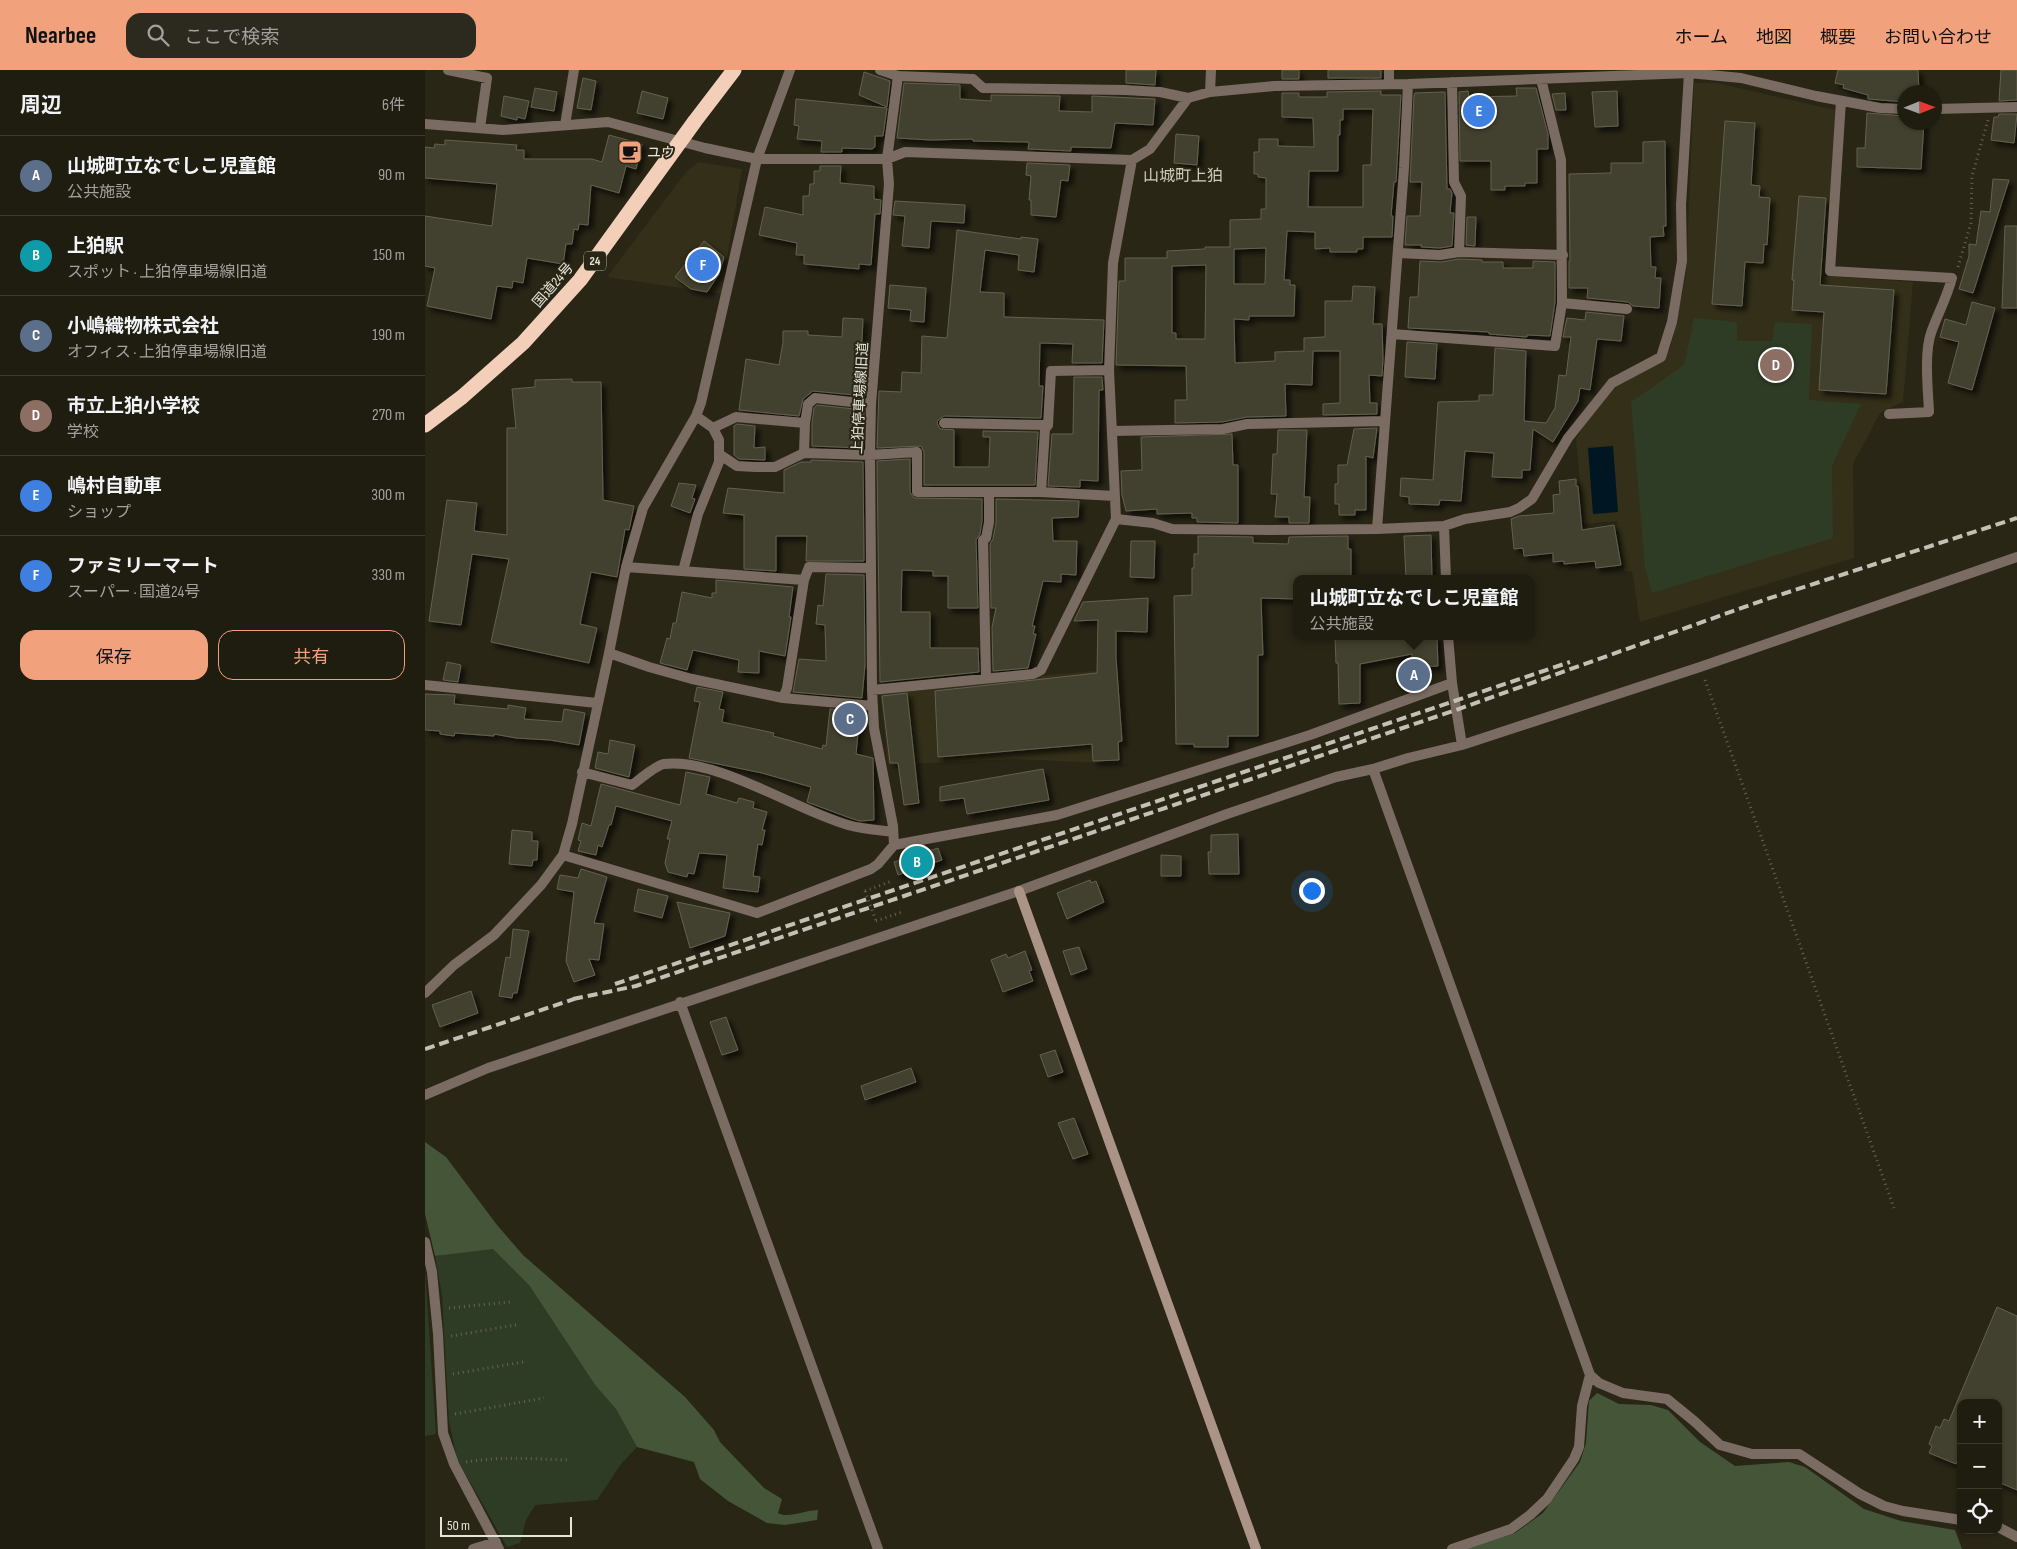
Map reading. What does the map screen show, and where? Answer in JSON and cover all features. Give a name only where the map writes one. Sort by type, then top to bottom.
[{"type":"highway","name":"国道24号","points":[[425,425],[523,344],[549,316],[591,266],[734,70]]},
{"type":"street","points":[[448,70],[487,78],[480,128]]},
{"type":"street","points":[[565,125],[574,70]]},
{"type":"street","points":[[425,993],[454,965],[494,935],[541,885],[563,855],[572,824],[626,567],[643,508],[696,416],[701,403],[757,159],[790,70]]},
{"type":"street","points":[[880,70],[898,76],[974,74],[983,88],[1125,90],[1160,92],[1188,98],[1210,92],[1274,86],[1408,84],[1541,79],[1556,74],[1689,73],[1741,78],[1880,108],[1897,109]]},
{"type":"street","points":[[1210,92],[1211,70]]},
{"type":"street","points":[[1389,70],[1389,84]]},
{"type":"street","points":[[1116,519],[1153,523],[1172,529],[1377,529],[1444,526],[1465,519],[1510,512],[1527,504],[1532,499],[1568,438],[1613,384],[1661,356],[1672,322],[1682,261],[1681,205],[1689,73]]},
{"type":"street","name":"上狛停車場線旧道","points":[[893,845],[893,832],[874,728],[870,454],[871,404],[889,184],[887,159],[898,76]]},
{"type":"street","points":[[1392,334],[1555,346],[1562,303],[1561,160],[1541,79]]},
{"type":"street","points":[[1452,82],[1454,182],[1461,196],[1459,252]]},
{"type":"street","points":[[1377,529],[1398,253],[1408,84]]},
{"type":"street","points":[[425,124],[503,130],[608,122],[757,159],[887,159],[905,152],[1132,160],[1150,149],[1188,98]]},
{"type":"street","points":[[1841,100],[1830,271],[1951,278],[1947,299],[1930,335],[1927,362],[1929,412],[1889,414]]},
{"type":"street","points":[[1942,109],[2017,107]]},
{"type":"street","points":[[872,690],[1033,674],[1041,670],[1116,519],[1109,370],[1113,262],[1132,160]]},
{"type":"street","points":[[1398,253],[1440,255],[1459,252],[1563,255]]},
{"type":"street","points":[[1562,303],[1627,309]]},
{"type":"street","points":[[1041,492],[1051,371],[1109,370]]},
{"type":"street","points":[[804,453],[805,422],[808,404],[815,398],[871,404]]},
{"type":"street","points":[[683,571],[697,514],[719,462],[719,440],[713,428],[696,416]]},
{"type":"street","points":[[713,428],[736,417],[805,422]]},
{"type":"street","points":[[1112,431],[1223,429],[1247,424],[1384,421]]},
{"type":"street","points":[[944,423],[1048,424]]},
{"type":"street","points":[[719,454],[737,466],[775,467],[804,453],[870,454],[917,452],[917,492],[1041,492],[1115,496]]},
{"type":"street","points":[[986,678],[983,540],[986,538],[989,522],[989,492]]},
{"type":"street","points":[[1444,526],[1446,575]]},
{"type":"street","points":[[425,1095],[488,1068],[680,1002],[1019,891],[1237,810],[1336,777],[1462,745],[1700,668],[2017,557]]},
{"type":"street","points":[[626,567],[805,580]]},
{"type":"street","points":[[783,698],[787,688],[805,580],[809,567],[871,568]]},
{"type":"street","points":[[1448,640],[1452,683],[1462,745]]},
{"type":"street","points":[[609,653],[692,679],[783,698],[873,706]]},
{"type":"street","points":[[563,855],[757,913],[871,869],[878,864],[893,845],[1057,815],[1310,735],[1452,683]]},
{"type":"street","points":[[425,685],[597,703]]},
{"type":"street","points":[[582,772],[632,785],[661,764],[689,764],[728,775],[799,807],[849,825],[893,832]]},
{"type":"street","points":[[1373,769],[1591,1375],[1599,1384],[1623,1393],[1667,1399],[1694,1420],[1720,1445],[1752,1454],[1799,1454],[1860,1494],[1885,1506],[1903,1511],[1957,1519]]},
{"type":"street","points":[[1019,891],[1256,1549]]},
{"type":"street","points":[[680,1002],[879,1549]]},
{"type":"street","points":[[425,1242],[432,1272],[443,1433],[453,1464],[498,1546],[473,1549]]},
{"type":"street","points":[[1452,1549],[1511,1529],[1547,1499],[1574,1459],[1579,1447],[1582,1406],[1591,1375]]},
{"type":"street","points":[[2002,1529],[2017,1537]]},
{"type":"path","points":[[1951,278],[1957,269],[1971,223],[1972,176],[1992,107]]},
{"type":"path","points":[[1700,668],[1894,1208]]},
{"type":"path","points":[[892,881],[865,891],[876,921],[902,912]]},
{"type":"path","points":[[435,1309],[510,1302]]},
{"type":"path","points":[[438,1338],[517,1325]]},
{"type":"path","points":[[440,1376],[523,1362]]},
{"type":"path","points":[[442,1416],[544,1398]]},
{"type":"path","points":[[453,1464],[486,1459],[522,1457],[570,1460]]},
{"type":"shaded area","points":[[1694,83],[1717,83],[1835,110],[1837,113],[1824,276],[1913,282],[1903,402],[1880,413],[1853,464],[1854,558],[1640,622],[1632,571],[1624,571],[1617,521],[1584,524],[1576,439],[1587,420],[1619,382],[1622,384],[1670,349],[1686,276]]},
{"type":"shaded area","points":[[698,162],[742,169],[721,294],[607,277],[686,172]]},
{"type":"shaded area","points":[[1119,669],[1126,764],[1015,759],[888,765],[880,690]]},
{"type":"green space","points":[[1694,318],[1737,322],[1737,341],[1772,341],[1775,322],[1812,324],[1809,400],[1861,404],[1832,466],[1833,538],[1652,593],[1645,568],[1631,402],[1684,365]]},
{"type":"green space","points":[[425,1142],[446,1157],[497,1225],[523,1255],[685,1397],[714,1430],[720,1442],[764,1488],[782,1499],[778,1513],[791,1515],[818,1510],[817,1520],[785,1525],[767,1523],[728,1501],[700,1479],[694,1462],[637,1447],[616,1409],[595,1385],[529,1285],[493,1249],[435,1256],[425,1214]]},
{"type":"green space","points":[[493,1248],[529,1285],[595,1385],[616,1409],[637,1447],[621,1464],[597,1500],[535,1505],[526,1520],[520,1543],[507,1547],[457,1459],[449,1421],[442,1295],[435,1256]]},
{"type":"green space","points":[[425,1270],[436,1434],[425,1436]]},
{"type":"green space","points":[[1597,1393],[1619,1404],[1651,1405],[1668,1410],[1700,1442],[1735,1466],[1789,1462],[1805,1467],[1864,1509],[1901,1521],[1955,1530],[1962,1549],[1465,1549],[1515,1533],[1543,1513],[1580,1462],[1586,1443],[1589,1401]]},
{"type":"water","points":[[1613,446],[1618,512],[1593,514],[1588,448]]},
{"type":"building","points":[[1126,70],[1156,70],[1155,85],[1126,83]]},
{"type":"building","points":[[1282,70],[1299,70],[1299,79],[1282,79]]},
{"type":"building","points":[[1328,70],[1381,70],[1381,78],[1328,78]]},
{"type":"building","points":[[1838,70],[1918,70],[1919,85],[1897,85],[1897,101],[1868,99],[1868,95],[1843,88],[1844,85],[1835,83]]},
{"type":"building","points":[[2001,70],[2017,70],[2017,100],[1999,101]]},
{"type":"building","points":[[864,72],[890,81],[887,107],[859,95]]},
{"type":"building","points":[[583,78],[596,81],[591,110],[577,108]]},
{"type":"building","points":[[904,83],[960,85],[960,99],[991,101],[991,95],[1060,96],[1059,111],[1092,112],[1092,96],[1155,99],[1153,125],[1115,123],[1111,148],[1071,147],[1071,151],[1028,149],[1029,143],[1027,142],[897,138]]},
{"type":"building","points":[[535,88],[557,92],[554,111],[531,107]]},
{"type":"building","points":[[1516,88],[1536,88],[1548,134],[1548,149],[1537,149],[1537,183],[1525,183],[1525,186],[1505,186],[1505,190],[1491,190],[1491,161],[1460,161],[1459,92],[1468,91],[1469,97],[1517,96]]},
{"type":"building","points":[[642,91],[668,98],[663,119],[637,113]]},
{"type":"building","points":[[1381,91],[1381,95],[1401,95],[1396,182],[1394,182],[1391,216],[1393,216],[1392,237],[1363,237],[1363,249],[1357,249],[1357,252],[1330,252],[1330,248],[1315,249],[1315,232],[1287,231],[1284,280],[1290,280],[1290,285],[1295,285],[1294,316],[1249,316],[1249,320],[1234,319],[1235,363],[1275,361],[1275,352],[1304,351],[1304,338],[1325,337],[1325,301],[1352,301],[1353,286],[1375,287],[1373,324],[1382,324],[1382,376],[1369,375],[1370,403],[1377,403],[1377,414],[1323,415],[1323,404],[1340,403],[1340,351],[1313,351],[1312,385],[1285,384],[1286,416],[1247,417],[1222,422],[1175,423],[1175,400],[1187,400],[1186,366],[1116,365],[1119,281],[1125,281],[1125,258],[1167,258],[1167,251],[1205,249],[1205,247],[1230,247],[1230,220],[1261,219],[1261,209],[1266,209],[1266,178],[1258,177],[1258,174],[1254,174],[1254,152],[1259,152],[1259,139],[1278,139],[1278,146],[1314,147],[1313,118],[1282,117],[1282,93],[1299,93],[1299,97],[1327,97],[1327,92]],"holes":[[[1343,109],[1373,109],[1371,165],[1363,165],[1363,207],[1308,207],[1309,171],[1338,171],[1338,135],[1340,135],[1340,120],[1343,120]],[[1266,248],[1265,284],[1234,284],[1234,249]],[[1206,265],[1205,339],[1176,339],[1176,333],[1172,333],[1172,266]]]},
{"type":"building","points":[[1617,91],[1618,126],[1595,127],[1592,92]]},
{"type":"building","points":[[1445,92],[1447,189],[1450,189],[1452,193],[1450,213],[1454,213],[1452,246],[1440,248],[1405,245],[1407,216],[1420,216],[1422,182],[1410,182],[1414,96],[1415,93]]},
{"type":"building","points":[[1565,93],[1566,110],[1556,110],[1552,94]]},
{"type":"building","points":[[504,96],[529,101],[525,119],[517,117],[517,120],[501,116]]},
{"type":"building","points":[[796,99],[887,108],[883,136],[875,136],[875,147],[872,149],[842,148],[842,152],[821,152],[822,141],[797,139],[799,126],[794,125]]},
{"type":"building","points":[[1867,113],[1897,115],[1897,130],[1923,130],[1921,169],[1857,167],[1857,148],[1865,148]]},
{"type":"building","points":[[1999,114],[2017,114],[2014,143],[1991,140],[1994,117],[1998,117]]},
{"type":"building","points":[[1725,121],[1755,123],[1751,185],[1760,186],[1759,197],[1770,198],[1767,245],[1764,244],[1763,263],[1745,262],[1742,306],[1712,304]]},
{"type":"building","points":[[1176,134],[1199,136],[1197,165],[1174,163]]},
{"type":"building","points":[[609,135],[642,144],[636,169],[626,166],[619,193],[591,185],[588,225],[579,224],[578,230],[574,229],[572,244],[566,244],[563,264],[527,258],[523,283],[513,281],[512,288],[497,286],[491,319],[427,306],[435,268],[425,266],[425,216],[492,226],[497,184],[425,178],[425,147],[434,148],[435,144],[445,145],[445,140],[517,145],[516,150],[524,150],[524,159],[592,159],[602,162]]},
{"type":"building","points":[[1665,141],[1666,226],[1663,226],[1664,236],[1650,237],[1651,267],[1656,267],[1655,278],[1661,278],[1659,308],[1633,306],[1628,302],[1587,298],[1588,288],[1569,288],[1569,174],[1611,173],[1611,163],[1643,163],[1643,142]]},
{"type":"building","points":[[1027,163],[1070,165],[1068,181],[1061,180],[1056,217],[1031,215],[1031,200],[1029,200],[1031,176],[1026,175]]},
{"type":"building","points":[[820,166],[841,166],[840,183],[874,186],[874,199],[881,200],[880,214],[875,214],[871,265],[859,264],[859,269],[804,264],[804,255],[796,255],[797,243],[759,235],[765,207],[803,215],[803,196],[809,196],[810,184],[814,184],[814,171],[820,171]]},
{"type":"building","points":[[1993,179],[2009,180],[1973,293],[1959,289],[1969,256],[1969,244],[1976,245],[1981,211],[1990,212]]},
{"type":"building","points":[[1799,196],[1826,198],[1820,285],[1894,290],[1886,394],[1819,390],[1824,312],[1792,310],[1794,280],[1792,280]]},
{"type":"building","points":[[895,201],[965,205],[964,223],[931,221],[929,248],[902,246],[905,216],[893,215]]},
{"type":"building","points":[[1467,217],[1476,217],[1475,246],[1466,245]]},
{"type":"building","points":[[2005,226],[2017,226],[2017,308],[2002,308]]},
{"type":"building","points":[[957,230],[1021,239],[1021,237],[1038,239],[1034,272],[1018,270],[1019,255],[985,250],[980,292],[1004,293],[1004,317],[1104,320],[1102,363],[1072,363],[1073,344],[1040,343],[1039,386],[1043,386],[1041,418],[944,416],[938,420],[937,423],[940,429],[954,430],[954,467],[989,467],[990,437],[983,437],[983,431],[1038,432],[1035,485],[924,485],[924,452],[921,446],[877,448],[879,391],[901,392],[902,372],[921,373],[922,336],[947,338]]},
{"type":"building","points":[[704,241],[724,257],[719,274],[707,292],[691,289],[675,277]]},
{"type":"building","points":[[1459,259],[1503,262],[1503,268],[1533,268],[1533,261],[1555,262],[1555,302],[1550,336],[1527,335],[1527,337],[1489,334],[1489,332],[1408,328],[1410,297],[1418,297],[1420,261],[1441,262]]},
{"type":"building","points":[[890,285],[926,288],[924,322],[910,321],[911,310],[888,308]]},
{"type":"building","points":[[1972,302],[1995,308],[1972,390],[1948,383],[1959,342],[1940,337],[1945,319],[1966,325]]},
{"type":"building","points":[[1586,312],[1624,316],[1621,341],[1597,339],[1590,390],[1580,388],[1578,401],[1553,442],[1533,429],[1530,470],[1522,470],[1522,478],[1492,477],[1494,453],[1465,451],[1461,501],[1440,500],[1439,505],[1409,504],[1409,497],[1400,496],[1401,478],[1433,480],[1438,402],[1479,401],[1479,395],[1493,395],[1495,348],[1526,351],[1524,421],[1546,423],[1555,408],[1559,375],[1566,376],[1571,337],[1563,337],[1567,318],[1585,320]]},
{"type":"building","points":[[843,318],[863,319],[861,361],[865,362],[861,390],[865,390],[865,396],[813,391],[803,399],[799,416],[739,410],[746,359],[779,365],[783,331],[808,331],[808,335],[842,337]]},
{"type":"building","points":[[1407,342],[1437,344],[1435,379],[1405,377]]},
{"type":"building","points":[[1074,377],[1102,377],[1103,390],[1099,390],[1098,481],[1080,480],[1080,487],[1048,486],[1052,434],[1073,434]]},
{"type":"building","points":[[572,379],[572,382],[601,382],[603,500],[634,506],[629,530],[625,529],[617,577],[591,572],[580,624],[597,628],[589,663],[491,642],[509,559],[472,554],[461,625],[429,621],[447,500],[477,503],[474,531],[507,535],[507,428],[516,428],[512,389],[535,387],[535,380]]},
{"type":"building","points":[[817,405],[864,410],[863,448],[812,446],[812,423],[814,408]]},
{"type":"building","points":[[737,424],[755,426],[754,448],[765,447],[765,460],[739,459],[734,455],[734,426]]},
{"type":"building","points":[[1377,428],[1373,458],[1366,456],[1366,510],[1355,510],[1355,515],[1339,515],[1339,504],[1335,504],[1335,484],[1338,484],[1338,465],[1347,465],[1354,429]]},
{"type":"building","points":[[1278,430],[1307,430],[1304,497],[1310,497],[1309,523],[1289,523],[1289,517],[1275,517],[1277,494],[1271,494],[1273,454],[1277,454]]},
{"type":"building","points":[[1232,434],[1233,465],[1238,465],[1238,523],[1197,522],[1197,518],[1192,518],[1192,513],[1157,514],[1157,509],[1126,511],[1122,495],[1121,471],[1142,470],[1141,437]]},
{"type":"building","points":[[910,459],[910,492],[914,498],[982,499],[982,521],[980,534],[976,540],[978,608],[948,608],[948,576],[933,576],[933,571],[902,570],[901,612],[930,612],[930,648],[978,648],[979,672],[880,682],[877,461]]},
{"type":"building","points":[[811,460],[863,462],[864,561],[806,561],[807,536],[776,536],[776,571],[744,569],[744,515],[723,513],[728,488],[784,493],[784,470],[801,462],[811,462]]},
{"type":"building","points":[[1576,479],[1582,530],[1614,525],[1621,565],[1596,568],[1595,561],[1564,564],[1564,561],[1553,562],[1553,553],[1524,556],[1523,548],[1514,549],[1511,519],[1519,516],[1554,513],[1553,495],[1560,494],[1559,481]]},
{"type":"building","points":[[679,483],[696,485],[692,498],[695,499],[690,513],[671,506]]},
{"type":"building","points":[[996,499],[1079,501],[1078,517],[1052,518],[1053,541],[1077,541],[1076,575],[1061,574],[1061,582],[1043,581],[1032,626],[1035,626],[1033,634],[1036,634],[1028,668],[993,671],[992,627],[996,608],[991,608],[990,544],[993,539],[996,523]]},
{"type":"building","points":[[1431,535],[1432,575],[1406,575],[1404,536]]},
{"type":"building","points":[[1198,536],[1253,537],[1253,543],[1288,544],[1289,537],[1348,536],[1348,549],[1351,549],[1351,575],[1293,575],[1293,599],[1261,598],[1263,655],[1258,655],[1258,736],[1228,736],[1228,747],[1194,747],[1194,744],[1176,744],[1174,596],[1192,595],[1194,554],[1198,554]]},
{"type":"building","points":[[1131,541],[1155,541],[1154,578],[1130,577]]},
{"type":"building","points":[[826,574],[864,575],[865,665],[862,698],[793,692],[799,659],[826,661],[825,625],[816,624],[818,605],[823,606]]},
{"type":"building","points":[[716,580],[793,587],[785,656],[759,651],[759,673],[738,672],[739,660],[693,650],[687,670],[660,663],[667,638],[670,639],[673,623],[676,623],[682,592],[712,598],[712,593],[716,593]]},
{"type":"building","points":[[1148,598],[1147,632],[1116,631],[1122,741],[1118,742],[1119,760],[1093,761],[1092,744],[938,757],[935,691],[1097,673],[1098,620],[1074,621],[1083,602]]},
{"type":"building","points":[[1335,640],[1437,640],[1438,666],[1419,667],[1419,663],[1412,664],[1412,654],[1360,664],[1360,703],[1339,704],[1338,663],[1336,663]]},
{"type":"building","points":[[447,662],[461,665],[458,682],[443,680]]},
{"type":"building","points":[[697,687],[723,692],[719,709],[724,710],[722,722],[774,733],[773,736],[822,749],[823,745],[826,746],[830,709],[860,712],[856,754],[873,758],[874,820],[860,821],[807,802],[811,787],[762,773],[689,758],[700,702],[694,701]]},
{"type":"building","points":[[907,693],[919,803],[904,805],[898,763],[890,763],[882,696]]},
{"type":"building","points":[[425,694],[455,695],[454,704],[508,709],[508,705],[526,708],[524,719],[562,722],[564,709],[585,713],[579,745],[494,734],[494,736],[455,733],[454,736],[440,734],[440,731],[425,730]]},
{"type":"building","points":[[610,740],[635,745],[629,777],[595,768],[598,752],[608,754]]},
{"type":"building","points":[[1043,769],[1049,800],[967,814],[964,798],[940,801],[940,787]]},
{"type":"building","points":[[686,772],[710,777],[706,794],[737,803],[739,798],[754,802],[753,808],[767,812],[762,830],[765,830],[762,845],[758,844],[753,876],[760,877],[758,892],[723,888],[727,855],[699,853],[694,874],[688,873],[687,877],[668,872],[665,863],[670,839],[667,839],[672,821],[616,806],[611,825],[609,825],[602,847],[598,845],[596,855],[578,851],[581,841],[578,840],[582,823],[591,826],[601,784],[680,805]]},
{"type":"building","points":[[512,830],[532,832],[532,841],[538,841],[537,860],[533,860],[532,866],[509,864]]},
{"type":"building","points":[[1238,834],[1239,874],[1209,874],[1208,852],[1211,852],[1211,835]]},
{"type":"building","points":[[938,848],[942,860],[898,875],[894,862]]},
{"type":"building","points":[[1161,855],[1181,856],[1181,876],[1161,876]]},
{"type":"building","points":[[581,869],[607,877],[594,923],[604,924],[599,960],[589,959],[595,975],[574,982],[566,961],[574,892],[557,889],[560,875],[578,878]]},
{"type":"building","points":[[1090,880],[1091,883],[1096,881],[1104,902],[1067,919],[1057,893]]},
{"type":"building","points":[[638,889],[668,896],[662,918],[634,911]]},
{"type":"building","points":[[677,902],[730,913],[725,936],[690,948]]},
{"type":"building","points":[[513,929],[529,931],[517,993],[513,993],[512,998],[499,996],[506,957],[510,958]]},
{"type":"building","points":[[1079,947],[1087,969],[1071,975],[1063,951]]},
{"type":"building","points":[[1025,951],[1032,970],[1029,971],[1033,981],[1003,992],[991,960],[1006,954],[1008,958]]},
{"type":"building","points":[[471,991],[478,1013],[440,1027],[432,1005]]},
{"type":"building","points":[[726,1017],[738,1050],[722,1055],[710,1022]]},
{"type":"building","points":[[1055,1050],[1063,1072],[1048,1077],[1040,1055]]},
{"type":"building","points":[[911,1068],[916,1082],[865,1100],[861,1086]]},
{"type":"building","points":[[1074,1118],[1088,1154],[1073,1159],[1058,1123]]},
{"type":"building","points":[[1997,1307],[2017,1316],[2017,1490],[2002,1484],[2002,1399],[1958,1399]]},
{"type":"building","points":[[1957,1402],[1956,1464],[1929,1453],[1932,1446],[1929,1444],[1936,1426],[1940,1428],[1944,1419],[1949,1421]]},
{"type":"railway","points":[[573,999],[636,986],[1456,710],[1764,600],[2017,518]]},
{"type":"railway","points":[[615,984],[1570,662]]},
{"type":"railway","points":[[425,1049],[580,997]]},
{"type":"place","name":"嶋村自動車","points":[[1479,111]]},
{"type":"place","name":"ユウ","points":[[630,152]]},
{"type":"place","name":"ファミリーマート","points":[[703,265]]},
{"type":"place","name":"市立上狛小学校","points":[[1776,365]]},
{"type":"place","name":"山城町立なでしこ児童館","points":[[1414,675]]},
{"type":"place","name":"小嶋織物株式会社","points":[[850,719]]},
{"type":"place","name":"上狛駅","points":[[917,862]]},
{"type":"district","name":"山城町上狛","points":[[1183,176]]}]
